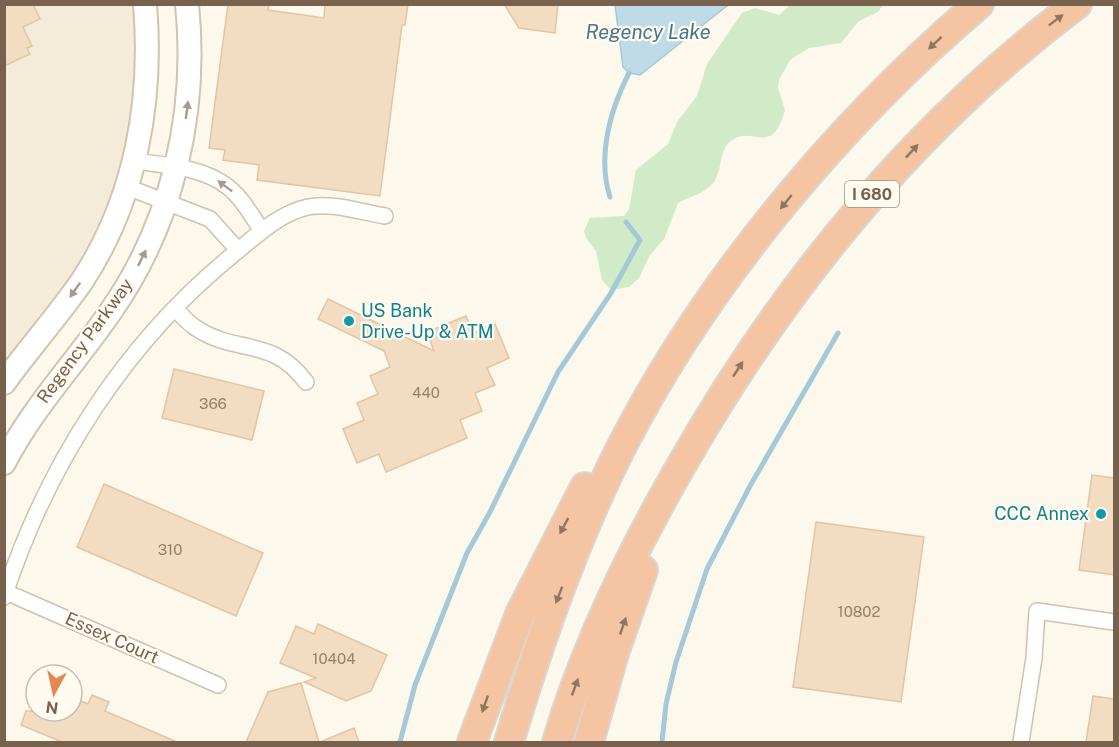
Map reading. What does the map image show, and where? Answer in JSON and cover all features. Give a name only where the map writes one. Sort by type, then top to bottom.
[{"type":"highway","points":[[472,742],[508,643],[543,566],[592,476],[740,262],[809,174],[901,75],[979,4]]},
{"type":"highway","name":"I 680","points":[[557,742],[584,663],[611,599],[650,520],[740,366],[800,281],[864,203],[920,142],[977,87],[1077,4]]},
{"type":"highway","points":[[509,742],[532,667],[577,549],[612,467],[653,389]]},
{"type":"highway","points":[[589,742],[614,653],[635,590],[708,419]]},
{"type":"main road","name":"Regency Parkway","points":[[4,383],[82,280],[104,243],[127,187],[134,161],[146,87],[145,4]]},
{"type":"main road","name":"Regency Parkway","points":[[4,463],[34,412],[123,293],[147,249],[166,201],[176,167],[189,94],[190,52],[187,4]]},
{"type":"street","points":[[134,161],[176,167],[208,176],[228,187],[262,231]]},
{"type":"street","points":[[127,187],[210,219],[227,235],[238,250]]},
{"type":"street","points":[[5,594],[36,515],[75,439],[126,365],[176,309],[238,250],[285,216],[311,206],[385,216]]},
{"type":"street","points":[[176,309],[189,323],[205,334],[285,358],[306,382]]},
{"type":"street","name":"Essex Court","points":[[5,594],[218,685]]},
{"type":"street","points":[[1021,742],[1034,658],[1037,611],[1114,621]]},
{"type":"shaded area","points":[[5,5],[132,5],[136,45],[133,105],[114,195],[85,257],[38,326],[5,369]]},
{"type":"green space","points":[[790,5],[883,5],[878,12],[859,21],[841,43],[809,48],[790,60],[779,80],[778,88],[785,110],[774,133],[768,137],[740,136],[732,140],[725,149],[714,182],[702,192],[678,203],[664,239],[650,255],[639,278],[629,287],[611,290],[602,280],[596,251],[586,238],[584,231],[590,218],[624,216],[629,209],[636,170],[668,144],[677,122],[697,96],[707,64],[742,13],[755,8],[779,15]]},
{"type":"water","name":"Regency Lake","points":[[615,4],[728,5],[640,75],[629,73],[623,67]]},
{"type":"building","points":[[4,4],[33,4],[40,19],[23,27],[32,46],[27,48],[30,54],[4,66]]},
{"type":"building","points":[[228,4],[269,4],[268,10],[324,18],[325,4],[408,4],[405,25],[402,25],[380,196],[257,180],[259,165],[223,160],[225,150],[209,148]]},
{"type":"building","points":[[504,4],[558,4],[555,33],[519,28]]},
{"type":"building","points":[[328,299],[434,351],[427,332],[466,316],[473,333],[495,324],[509,358],[487,368],[495,385],[475,393],[482,411],[460,420],[467,438],[386,472],[379,454],[357,463],[343,429],[364,420],[357,403],[378,394],[370,376],[390,367],[384,351],[318,319]]},
{"type":"building","points":[[174,369],[264,391],[252,440],[162,418]]},
{"type":"building","name":"CCC Annex","points":[[1092,475],[1114,478],[1114,575],[1079,570]]},
{"type":"building","points":[[104,484],[263,553],[236,616],[77,547]]},
{"type":"building","points":[[816,522],[924,537],[901,702],[793,687]]},
{"type":"building","points":[[318,624],[387,655],[371,691],[346,701],[304,682],[316,678],[280,663],[296,626],[314,634]]},
{"type":"building","points":[[301,683],[319,742],[246,742],[268,692]]},
{"type":"building","points":[[92,695],[109,702],[105,711],[177,742],[62,742],[21,725],[24,717],[24,723],[84,723],[84,702],[88,704]]},
{"type":"building","points":[[1093,696],[1114,699],[1114,742],[1086,742]]},
{"type":"building","points":[[354,728],[359,742],[320,742]]},
{"type":"waterway","points":[[610,197],[606,181],[605,150],[611,118],[629,73]]},
{"type":"waterway","points":[[400,742],[415,685],[467,553],[490,512],[558,372],[611,293],[640,240],[626,222]]},
{"type":"waterway","points":[[662,742],[666,704],[676,662],[707,569],[750,486],[838,333]]},
{"type":"place","name":"US Bank Drive-Up & ATM","points":[[349,321]]},
{"type":"place","name":"CCC Annex","points":[[1101,514]]}]
